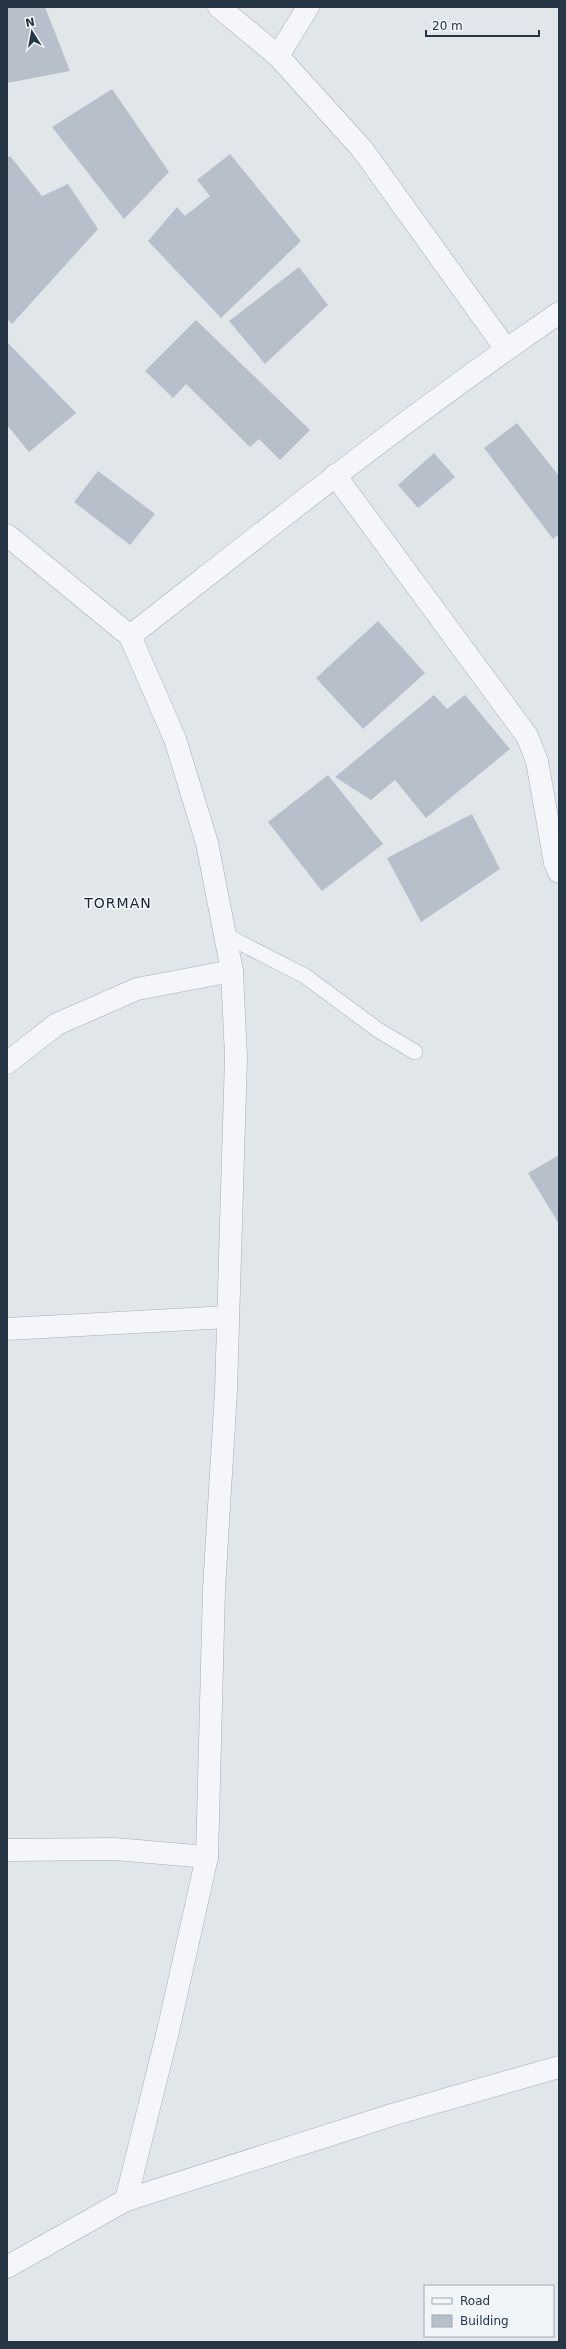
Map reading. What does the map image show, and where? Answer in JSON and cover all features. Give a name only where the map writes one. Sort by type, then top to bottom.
[{"type":"street","points":[[219,7],[278,56],[362,149],[506,350]]},
{"type":"street","points":[[278,56],[308,7]]},
{"type":"street","points":[[130,636],[335,475],[559,313]]},
{"type":"street","points":[[335,475],[528,736],[537,760],[555,863],[559,872]]},
{"type":"street","points":[[7,535],[130,636],[175,739],[207,843],[232,971],[236,1057],[228,1317],[214,1589],[207,1857],[168,2031],[126,2200]]},
{"type":"street","points":[[7,1063],[58,1024],[137,989],[232,971]]},
{"type":"street","points":[[7,1329],[228,1317]]},
{"type":"street","points":[[7,1850],[115,1849],[207,1857]]},
{"type":"street","points":[[7,2267],[126,2200],[395,2114],[559,2067]]},
{"type":"lane","points":[[225,935],[304,976],[378,1030],[414,1052]]},
{"type":"building","points":[[7,7],[45,7],[70,71],[7,83]]},
{"type":"building","points":[[112,89],[169,172],[124,219],[52,127]]},
{"type":"building","points":[[230,154],[301,241],[221,318],[148,241],[177,207],[185,216],[210,196],[197,180]]},
{"type":"building","points":[[10,156],[42,196],[68,184],[98,229],[12,324],[7,319],[7,158]]},
{"type":"building","points":[[299,267],[328,305],[265,364],[229,321]]},
{"type":"building","points":[[196,320],[310,430],[280,460],[259,439],[250,447],[186,384],[173,398],[145,371]]},
{"type":"building","points":[[7,342],[76,413],[29,452],[7,425]]},
{"type":"building","points":[[517,423],[559,476],[559,534],[553,539],[484,448]]},
{"type":"building","points":[[434,453],[455,477],[418,508],[398,485]]},
{"type":"building","points":[[98,471],[155,514],[130,545],[74,502]]},
{"type":"building","points":[[378,621],[425,673],[363,729],[316,678]]},
{"type":"building","points":[[434,695],[447,709],[465,695],[510,749],[426,818],[395,780],[371,800],[335,777]]},
{"type":"building","points":[[328,775],[383,844],[322,891],[268,822]]},
{"type":"building","points":[[472,814],[500,869],[421,922],[387,858]]},
{"type":"building","points":[[559,1155],[559,1224],[528,1173]]},
{"type":"district","name":"TORMAN","points":[[118,903]]}]
